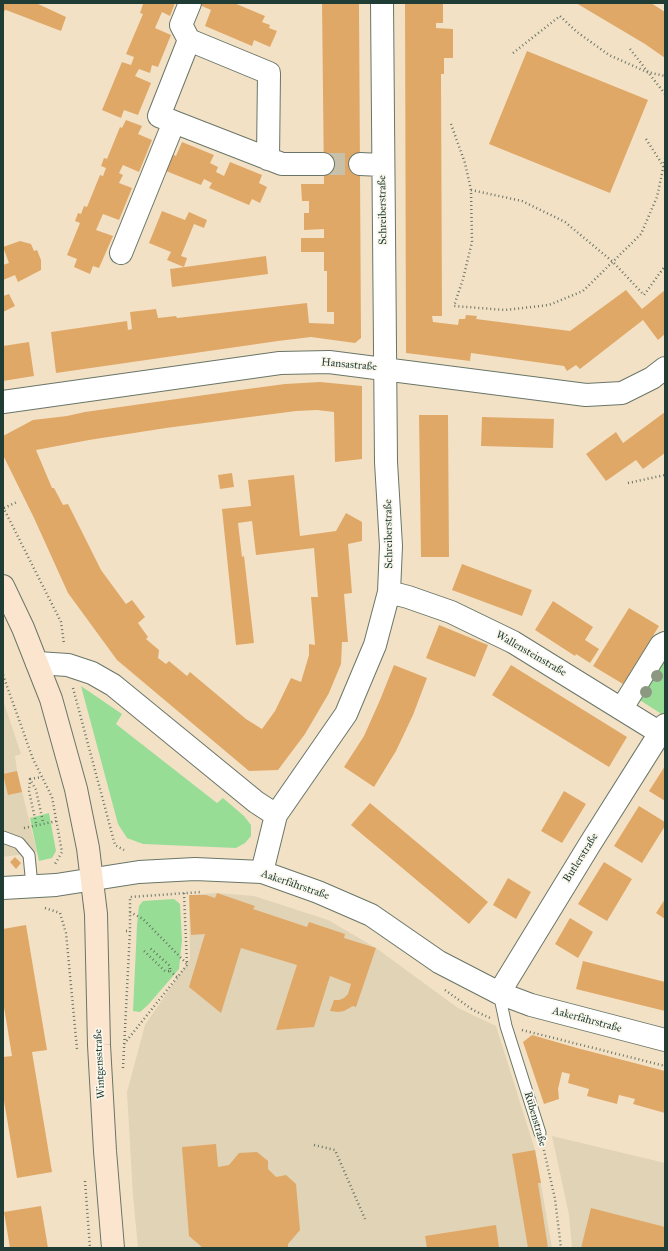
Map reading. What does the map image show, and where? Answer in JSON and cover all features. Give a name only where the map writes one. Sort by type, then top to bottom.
[{"type":"main road","points":[[3,586],[23,628],[51,699],[76,789],[88,848],[92,879]]},
{"type":"main road","name":"Wintgensstraße","points":[[92,879],[96,914],[99,1052],[113,1248]]},
{"type":"street","points":[[190,3],[181,26],[189,40],[269,73],[268,159]]},
{"type":"street","name":"Schreiberstraße","points":[[262,872],[276,815],[346,714],[375,645],[389,592],[391,546],[386,462],[382,164],[382,3]]},
{"type":"street","points":[[189,40],[159,116],[282,164],[324,164]]},
{"type":"street","points":[[122,253],[174,122]]},
{"type":"street","name":"Schreiberstraße","points":[[360,164],[382,164]]},
{"type":"street","name":"Hansastraße","points":[[3,402],[280,364],[329,362],[586,395],[622,393],[652,378],[665,368]]},
{"type":"street","name":"Wallensteinstraße","points":[[389,592],[451,612],[513,642],[663,731]]},
{"type":"street","points":[[622,708],[661,645],[665,643]]},
{"type":"street","points":[[38,664],[68,665],[92,673],[113,685],[256,802],[276,815]]},
{"type":"street","name":"Butlerstraße","points":[[499,993],[586,850],[663,731]]},
{"type":"street","name":"Aakerfährstraße","points":[[3,888],[56,885],[140,872],[187,870],[262,872],[318,892],[371,915],[439,962],[499,993],[531,1005],[665,1040]]},
{"type":"lane","points":[[4,837],[19,843],[29,855],[32,886]]},
{"type":"lane","name":"Rübenstraße","points":[[499,993],[506,1026],[540,1133]]},
{"type":"path","points":[[513,53],[560,16],[577,32],[609,55],[648,72],[665,76]]},
{"type":"path","points":[[630,49],[665,94]]},
{"type":"path","points":[[451,124],[465,163],[471,190],[472,242],[463,279],[454,306],[505,310],[549,305],[584,291],[641,234],[657,197],[665,159]]},
{"type":"path","points":[[646,139],[664,168]]},
{"type":"path","points":[[471,190],[522,201],[565,222],[613,262],[644,295],[665,266]]},
{"type":"path","points":[[628,483],[665,475]]},
{"type":"path","points":[[17,502],[3,507],[61,622],[76,703],[115,845],[124,850]]},
{"type":"path","points":[[3,675],[31,754],[52,797],[62,852],[55,864]]},
{"type":"path","points":[[30,780],[42,777]]},
{"type":"path","points":[[30,780],[36,790],[42,822]]},
{"type":"path","points":[[30,780],[29,791],[36,823]]},
{"type":"path","points":[[4,837],[22,828],[57,821]]},
{"type":"path","points":[[122,1071],[130,931],[130,897],[184,893],[187,965],[124,1044]]},
{"type":"path","points":[[130,912],[143,919],[187,965]]},
{"type":"path","points":[[60,913],[66,933],[77,1055]]},
{"type":"path","points":[[149,946],[170,966],[170,971]]},
{"type":"path","points":[[144,951],[165,971],[170,971],[177,977]]},
{"type":"path","name":"Rübenstraße","points":[[540,1133],[555,1199],[560,1248]]},
{"type":"path","points":[[314,1145],[335,1150],[365,1219]]},
{"type":"path","points":[[84,1174],[90,1248]]},
{"type":"shaded area","points":[[3,700],[21,754],[15,756],[17,771],[37,852],[3,857]]},
{"type":"shaded area","points":[[217,893],[254,896],[328,920],[376,948],[458,1008],[496,1026],[535,1150],[552,1248],[138,1248],[133,1196],[127,1092],[145,1025],[190,959],[189,895]]},
{"type":"shaded area","points":[[552,1136],[665,1163],[665,1248],[572,1248],[569,1215]]},
{"type":"green space","points":[[665,650],[665,712],[663,715],[635,697]]},
{"type":"green space","points":[[81,686],[122,714],[116,724],[217,803],[223,798],[244,816],[251,825],[251,836],[245,843],[236,848],[143,844],[127,838],[118,824]]},
{"type":"green space","points":[[49,813],[56,851],[52,858],[39,861],[30,818]]},
{"type":"green space","points":[[174,899],[180,904],[182,940],[179,969],[148,1005],[140,1012],[133,1011],[139,906],[143,901]]},
{"type":"building","points":[[3,3],[36,3],[66,17],[61,31],[6,10],[3,14]]},
{"type":"building","points":[[140,3],[175,3],[170,16],[162,12],[155,28],[171,35],[158,67],[152,65],[150,73],[139,69],[135,76],[151,83],[138,115],[124,110],[121,118],[102,110],[122,62],[131,65],[134,57],[126,54],[143,14],[140,13],[143,4]]},
{"type":"building","points":[[195,3],[234,3],[265,16],[262,22],[270,25],[269,28],[277,31],[270,47],[254,40],[252,46],[205,26],[211,10]]},
{"type":"building","points":[[322,3],[359,3],[361,338],[355,343],[311,337],[56,373],[51,332],[127,321],[128,330],[132,329],[130,312],[156,309],[158,318],[176,316],[177,318],[307,303],[309,323],[334,324],[334,312],[327,312],[327,271],[324,271],[324,252],[301,252],[301,238],[324,238],[324,229],[304,230],[304,213],[309,213],[309,201],[302,201],[301,184],[324,184]]},
{"type":"building","points":[[405,3],[443,3],[443,23],[436,23],[436,28],[453,29],[453,58],[444,58],[444,74],[441,74],[442,316],[432,316],[433,322],[458,325],[459,319],[465,319],[466,315],[477,316],[476,319],[570,331],[626,290],[642,309],[665,290],[665,334],[658,340],[643,320],[580,369],[576,365],[567,371],[564,366],[471,353],[470,361],[406,353]]},
{"type":"building","points":[[576,3],[651,3],[665,12],[665,58],[645,44]]},
{"type":"building","points":[[527,51],[648,100],[610,193],[489,144]]},
{"type":"building","points":[[126,120],[142,126],[138,134],[152,140],[139,172],[123,165],[119,173],[123,175],[119,183],[132,188],[119,220],[103,214],[96,230],[113,236],[99,268],[93,266],[90,274],[74,267],[77,259],[67,255],[80,223],[75,221],[78,213],[81,214],[84,206],[87,207],[100,175],[103,176],[106,168],[101,166],[104,158],[107,159],[120,127],[122,128]]},
{"type":"building","points":[[182,142],[214,155],[210,163],[218,167],[216,172],[224,176],[230,162],[262,175],[259,183],[267,187],[260,203],[252,199],[249,205],[209,188],[212,183],[204,179],[201,185],[161,169],[168,152],[176,156]]},
{"type":"building","points":[[162,211],[185,220],[189,212],[207,220],[204,228],[194,224],[181,256],[187,258],[184,267],[167,260],[171,252],[149,243]]},
{"type":"building","points":[[20,241],[31,244],[34,251],[37,250],[41,260],[41,270],[18,282],[15,275],[3,280],[3,265],[9,263],[3,247]]},
{"type":"building","points":[[266,256],[268,274],[172,287],[170,269]]},
{"type":"building","points":[[9,294],[15,306],[3,312],[3,296]]},
{"type":"building","points":[[29,342],[34,376],[3,381],[3,346]]},
{"type":"building","points":[[320,382],[362,386],[362,459],[335,462],[334,412],[317,410],[296,411],[166,428],[36,450],[52,488],[54,488],[63,505],[68,504],[101,570],[126,604],[132,600],[145,617],[138,623],[148,637],[146,639],[159,650],[158,658],[166,664],[169,661],[187,676],[190,672],[246,719],[262,729],[275,711],[291,678],[301,682],[309,655],[309,644],[315,645],[311,597],[318,597],[314,548],[256,555],[252,521],[238,523],[242,557],[244,556],[254,643],[236,645],[222,509],[251,506],[248,480],[294,475],[300,536],[336,531],[346,513],[362,522],[362,541],[348,544],[352,593],[344,594],[348,642],[342,642],[341,664],[329,693],[305,734],[278,770],[249,771],[117,660],[68,593],[3,455],[3,436],[33,420],[285,384]]},
{"type":"building","points":[[665,412],[665,453],[643,469],[636,460],[606,481],[586,454],[616,432],[623,443]]},
{"type":"building","points":[[419,415],[448,415],[449,557],[421,557]]},
{"type":"building","points":[[482,417],[554,419],[553,448],[481,446]]},
{"type":"building","points":[[232,473],[234,487],[220,489],[218,475]]},
{"type":"building","points":[[462,564],[532,590],[522,616],[452,590]]},
{"type":"building","points":[[553,601],[593,627],[585,640],[599,649],[590,663],[576,654],[575,656],[535,630]]},
{"type":"building","points":[[629,608],[659,626],[623,684],[593,666]]},
{"type":"building","points":[[439,625],[488,645],[475,677],[426,658]]},
{"type":"building","points":[[394,665],[427,678],[413,715],[396,751],[374,787],[344,767],[364,736]]},
{"type":"building","points":[[511,665],[627,737],[609,767],[492,695]]},
{"type":"building","points":[[665,766],[665,801],[649,791]]},
{"type":"building","points":[[17,771],[22,792],[8,795],[3,774]]},
{"type":"building","points":[[564,791],[586,804],[562,843],[541,831]]},
{"type":"building","points":[[370,803],[488,902],[469,924],[351,825]]},
{"type":"building","points":[[639,806],[665,822],[665,826],[642,863],[614,846]]},
{"type":"building","points":[[15,857],[21,863],[16,869],[10,862]]},
{"type":"building","points":[[604,862],[632,879],[607,921],[578,904]]},
{"type":"building","points":[[508,878],[531,892],[516,919],[493,905]]},
{"type":"building","points":[[217,893],[255,906],[253,909],[307,927],[309,922],[345,934],[344,938],[376,948],[356,1007],[353,1006],[344,1011],[338,1012],[330,1011],[334,1000],[344,998],[348,994],[351,984],[330,976],[314,1027],[276,1030],[297,965],[241,948],[221,1013],[189,987],[205,934],[191,935],[189,895],[206,895],[215,898]]},
{"type":"building","points":[[665,899],[665,919],[656,913]]},
{"type":"building","points":[[570,918],[593,932],[578,958],[555,944]]},
{"type":"building","points":[[26,925],[47,1050],[32,1052],[52,1172],[17,1178],[3,1095],[3,1057],[12,1056],[3,1001],[3,929]]},
{"type":"building","points":[[583,961],[665,982],[665,1011],[576,989]]},
{"type":"building","points":[[532,1035],[665,1071],[665,1113],[633,1104],[635,1099],[619,1095],[617,1104],[587,1096],[589,1089],[568,1083],[570,1074],[562,1072],[558,1089],[559,1099],[544,1104],[523,1042]]},
{"type":"building","points":[[216,1144],[218,1167],[229,1165],[239,1153],[257,1152],[268,1161],[268,1169],[276,1177],[286,1175],[296,1184],[300,1230],[288,1244],[288,1248],[203,1248],[189,1236],[182,1147]]},
{"type":"building","points":[[535,1150],[541,1183],[538,1183],[548,1248],[528,1248],[512,1154]]},
{"type":"building","points":[[41,1206],[48,1248],[10,1248],[4,1212]]},
{"type":"building","points":[[591,1208],[665,1227],[665,1248],[581,1248]]},
{"type":"building","points":[[496,1225],[499,1248],[427,1248],[425,1236]]},
{"type":"tunnel","points":[[323,164],[360,164]]}]
